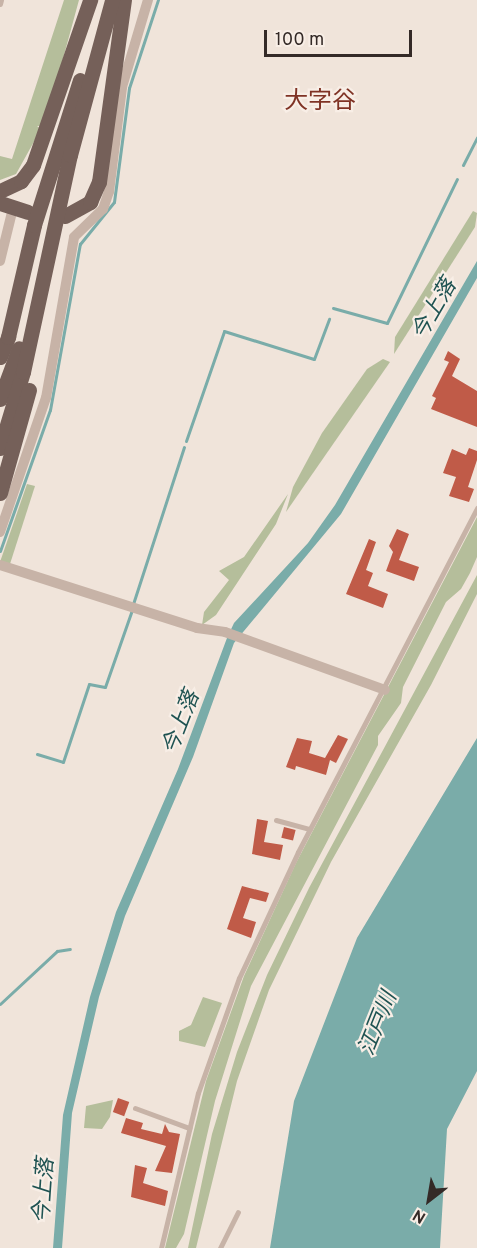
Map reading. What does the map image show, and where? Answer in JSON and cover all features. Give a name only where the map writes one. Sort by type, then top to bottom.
[{"type":"main road","points":[[0,191],[21,181],[33,165],[90,0]]},
{"type":"main road","points":[[0,399],[17,356],[80,80],[102,0]]},
{"type":"main road","points":[[0,448],[23,372],[51,236],[112,0]]},
{"type":"main road","points":[[65,216],[90,202],[99,182],[124,0]]},
{"type":"main road","points":[[0,357],[8,337],[36,216],[80,80]]},
{"type":"main road","points":[[6,206],[28,212]]},
{"type":"main road","points":[[0,493],[32,376],[51,236]]},
{"type":"street","points":[[0,532],[46,398],[75,237],[103,209],[109,192],[122,87],[148,0]]},
{"type":"street","points":[[0,261],[6,206]]},
{"type":"street","points":[[0,565],[196,628],[225,632],[385,690]]},
{"type":"lane","points":[[0,4],[2,0]]},
{"type":"lane","points":[[161,1248],[189,1128],[226,1009],[271,906],[385,690],[477,508]]},
{"type":"lane","points":[[276,820],[310,830]]},
{"type":"lane","points":[[135,1108],[189,1128]]},
{"type":"lane","points":[[220,1248],[238,1212]]},
{"type":"green space","points":[[64,0],[79,0],[55,88],[42,126],[37,126],[41,129],[16,174],[0,180],[0,156],[12,159]]},
{"type":"green space","points":[[473,211],[477,213],[475,227],[394,354],[395,337]]},
{"type":"green space","points":[[383,359],[390,362],[286,512],[293,487],[322,433],[367,369]]},
{"type":"green space","points":[[27,484],[35,486],[10,564],[0,562]]},
{"type":"green space","points":[[288,494],[276,524],[216,615],[202,625],[204,612],[229,580],[219,571],[244,557]]},
{"type":"green space","points":[[477,517],[477,557],[470,573],[461,589],[446,602],[403,687],[401,703],[378,736],[378,745],[251,986],[215,1101],[184,1234],[176,1248],[165,1248],[206,1081],[244,976],[296,863]]},
{"type":"green space","points":[[477,575],[477,594],[431,685],[331,862],[269,990],[237,1081],[196,1248],[188,1248],[212,1134],[237,1052],[267,975],[309,888]]},
{"type":"green space","points":[[203,997],[222,1003],[205,1047],[179,1041],[179,1031],[191,1025]]},
{"type":"green space","points":[[113,1100],[110,1117],[102,1129],[84,1128],[86,1106]]},
{"type":"water","points":[[477,261],[477,278],[341,514],[234,643],[193,757],[125,916],[99,997],[72,1113],[62,1248],[53,1248],[63,1115],[90,997],[116,912],[178,769],[227,638],[234,623],[308,543],[335,505]]},
{"type":"water","name":"江戸川","points":[[477,738],[477,1071],[447,1129],[440,1248],[270,1248],[294,1101],[357,938]]},
{"type":"building","points":[[448,351],[460,359],[452,376],[477,391],[477,427],[431,409],[436,398],[432,396],[449,362],[444,360]]},
{"type":"building","points":[[469,448],[477,451],[477,460],[468,487],[474,489],[469,502],[449,496],[456,477],[443,473],[452,449],[466,455]]},
{"type":"building","points":[[397,529],[409,534],[399,560],[419,567],[414,581],[386,571],[393,552],[389,546]]},
{"type":"building","points":[[369,539],[376,542],[366,570],[373,573],[368,586],[388,594],[383,608],[346,594]]},
{"type":"building","points":[[338,735],[348,739],[336,763],[330,760],[326,775],[296,766],[295,770],[286,767],[297,738],[312,741],[309,753],[325,758]]},
{"type":"building","points":[[257,819],[268,821],[264,842],[283,845],[280,860],[252,854]]},
{"type":"building","points":[[284,827],[296,830],[293,841],[281,838]]},
{"type":"building","points":[[242,886],[269,893],[266,902],[250,898],[243,918],[256,922],[251,938],[227,929]]},
{"type":"building","points":[[118,1098],[129,1102],[124,1116],[113,1112]]},
{"type":"building","points":[[126,1118],[143,1123],[141,1129],[162,1134],[165,1124],[169,1132],[180,1134],[172,1173],[155,1171],[166,1146],[121,1133]]},
{"type":"building","points":[[135,1165],[147,1168],[143,1183],[168,1191],[165,1206],[131,1197]]},
{"type":"waterway","points":[[0,551],[50,410],[80,244],[114,202],[129,88],[158,0]]},
{"type":"waterway","points":[[463,165],[477,137]]},
{"type":"waterway","points":[[333,308],[387,323],[457,179]]},
{"type":"waterway","points":[[186,441],[224,331],[314,359],[329,319]]},
{"type":"waterway","points":[[133,604],[184,447]]},
{"type":"waterway","points":[[37,754],[63,762],[89,684],[105,687],[132,610]]},
{"type":"waterway","points":[[0,1004],[57,951],[70,949]]},
{"type":"district","name":"大字谷","points":[[320,103]]},
{"type":"water label","name":"今上落","points":[[435,310]]},
{"type":"water label","name":"今上落","points":[[182,723]]},
{"type":"water label","name":"今上落","points":[[45,1191]]}]
